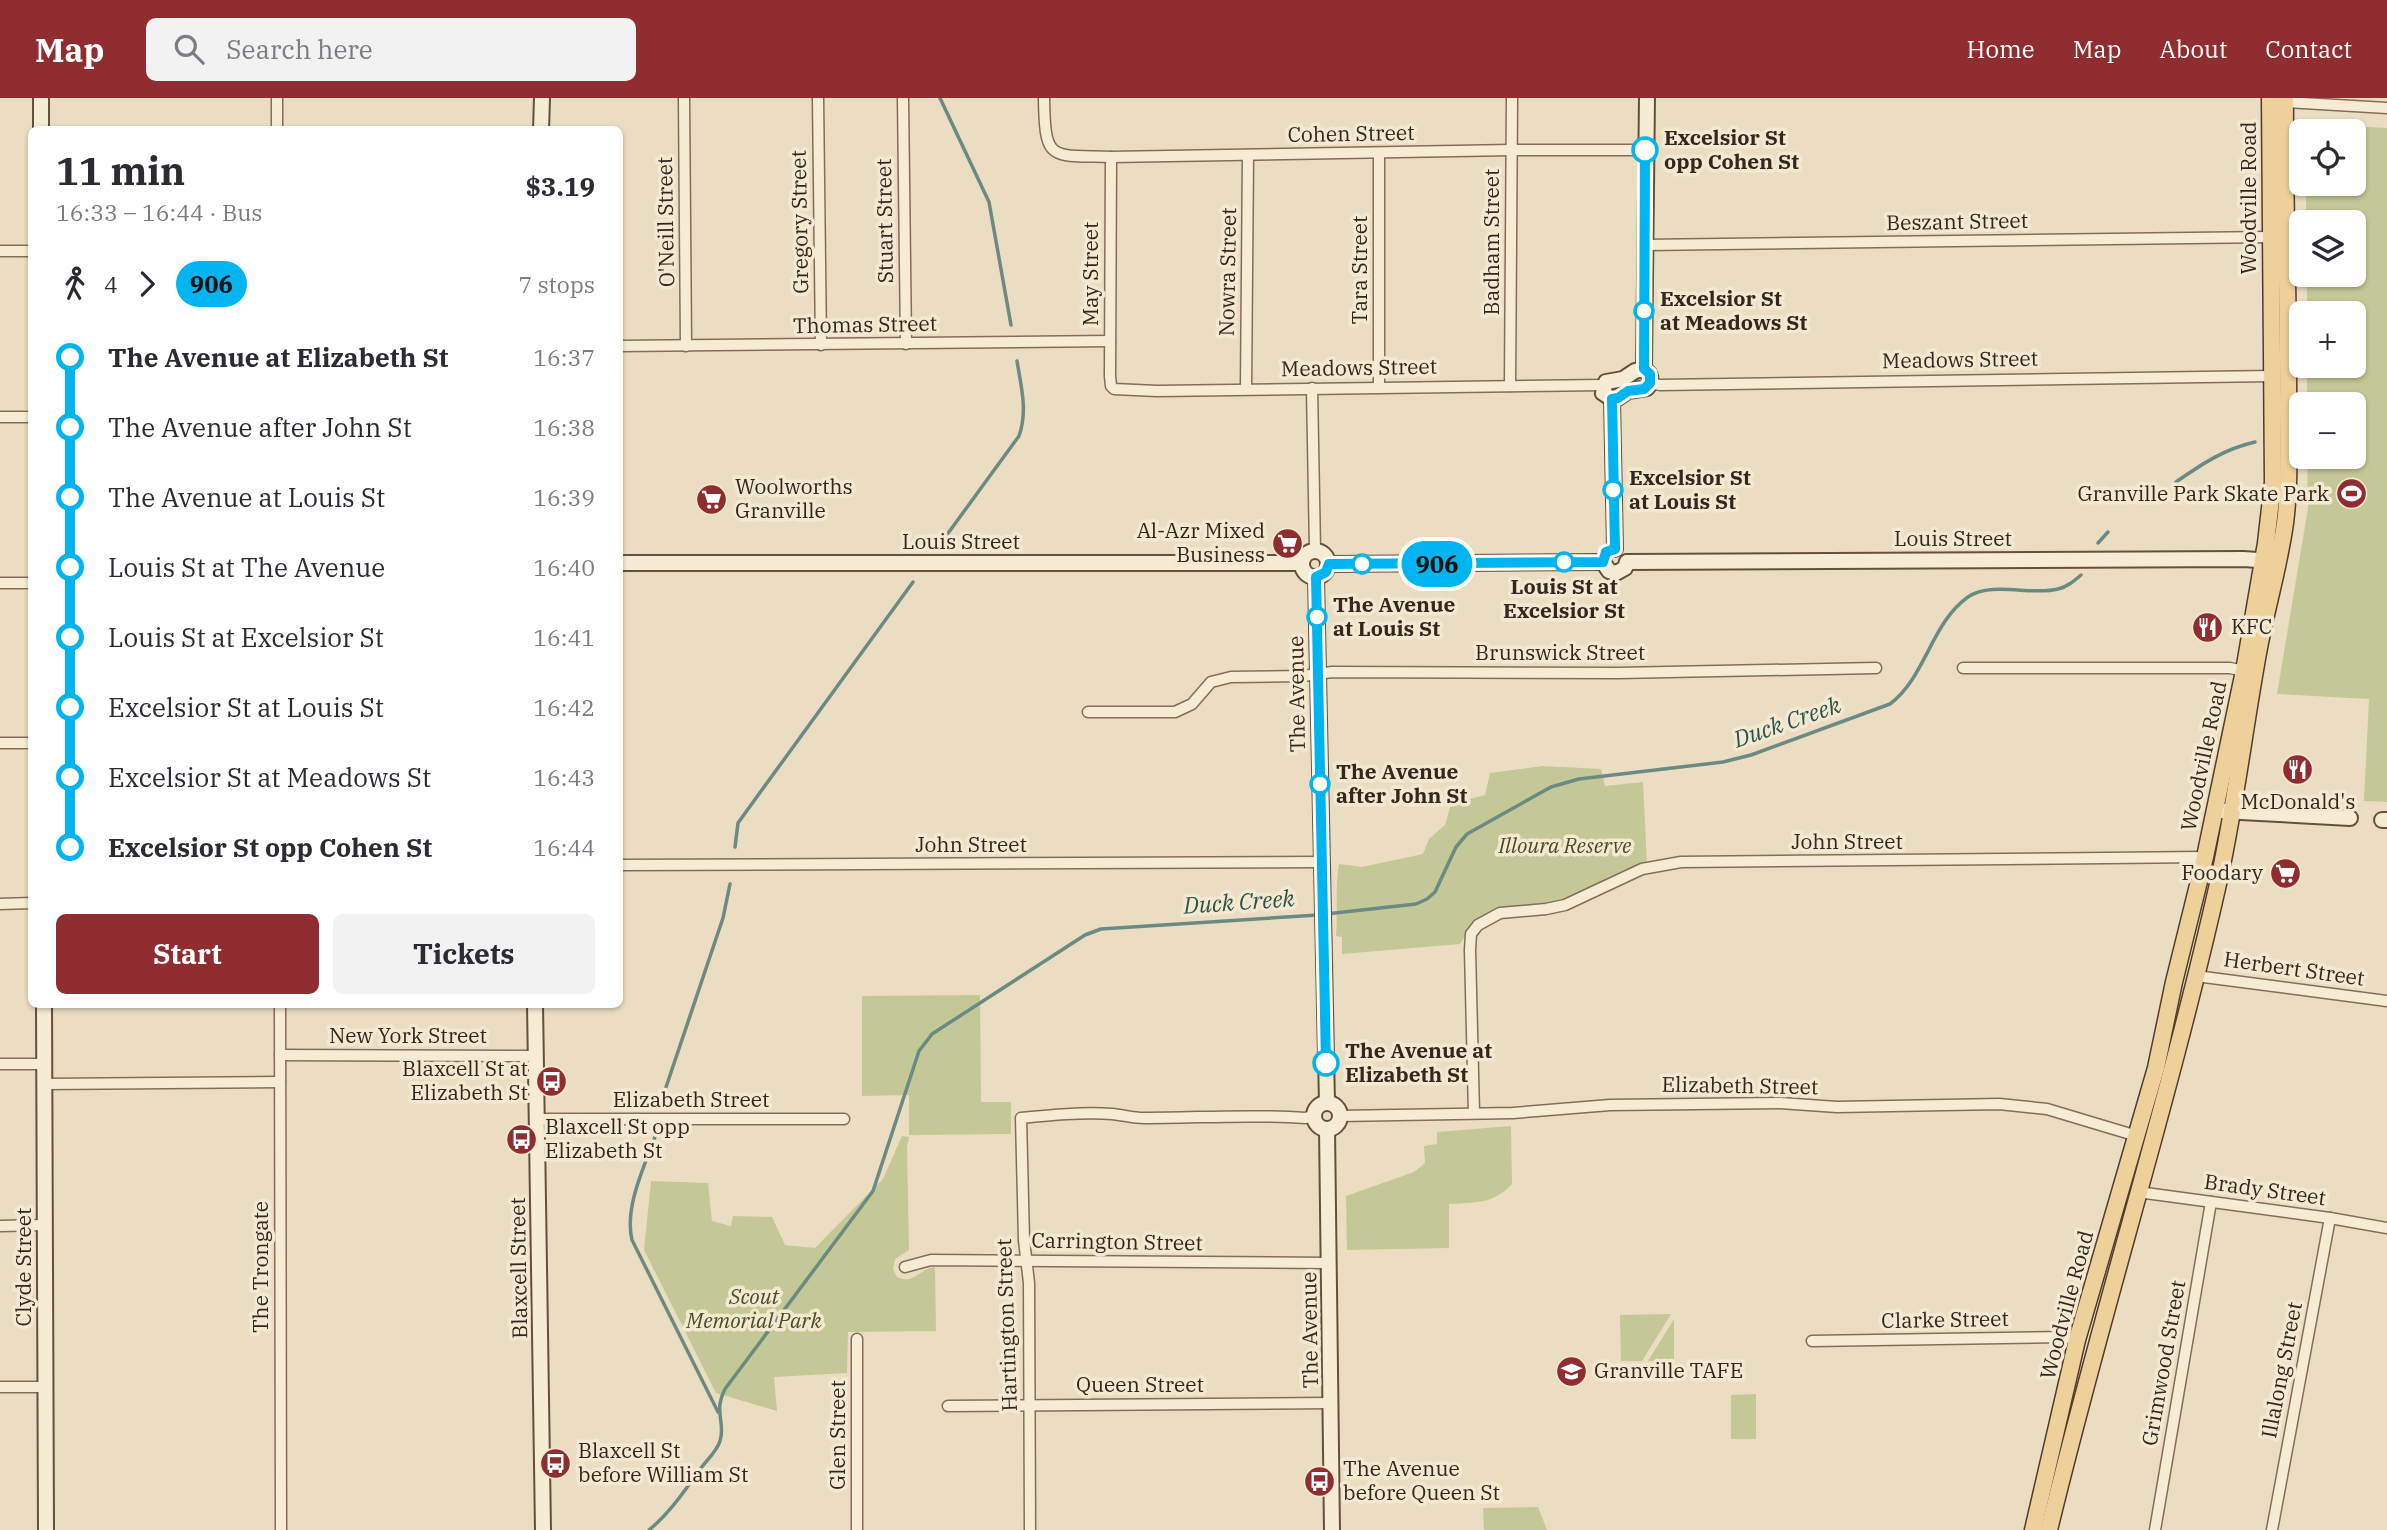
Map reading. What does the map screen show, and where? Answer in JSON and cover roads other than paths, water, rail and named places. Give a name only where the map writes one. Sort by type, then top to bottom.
[{"type":"main road","name":"Woodville Road","points":[[2033,1530],[2077,1340],[2156,1069],[2244,671],[2270,561],[2287,505],[2281,434],[2271,376],[2270,237],[2280,100]]},
{"type":"main road","name":"Woodville Road","points":[[2280,100],[2284,137],[2288,325],[2281,434]]},
{"type":"main road","name":"Woodville Road","points":[[2049,1530],[2091,1362],[2167,1091],[2220,873],[2260,645],[2270,561]]},
{"type":"street","points":[[41,98],[41,126]]},
{"type":"street","points":[[277,98],[277,126]]},
{"type":"street","points":[[541,98],[541,126]]},
{"type":"street","name":"O'Neill Street","points":[[684,98],[686,346]]},
{"type":"street","name":"Gregory Street","points":[[818,98],[821,345]]},
{"type":"street","name":"Stuart Street","points":[[903,98],[906,344]]},
{"type":"street","name":"Cohen Street","points":[[1044,98],[1045,135],[1048,145],[1058,154],[1111,158],[1645,150]]},
{"type":"street","name":"Badham Street","points":[[1510,386],[1512,98]]},
{"type":"street","points":[[1647,98],[1647,376],[1644,389],[1628,391],[1612,399],[1603,393],[1604,385],[1608,381],[1623,379],[1635,371],[1647,376]]},
{"type":"street","points":[[2280,100],[2387,108]]},
{"type":"street","name":"Tara Street","points":[[1379,153],[1380,387]]},
{"type":"street","name":"Nowra Street","points":[[1246,389],[1248,155]]},
{"type":"street","name":"May Street","points":[[1111,158],[1110,383],[1114,389]]},
{"type":"street","name":"Beszant Street","points":[[1645,245],[2270,237]]},
{"type":"street","points":[[0,251],[28,251]]},
{"type":"street","name":"Thomas Street","points":[[623,346],[1110,341]]},
{"type":"street","name":"Meadows Street","points":[[1647,376],[1660,385],[2271,376]]},
{"type":"street","name":"Meadows Street","points":[[1114,389],[1157,391],[1604,385]]},
{"type":"street","points":[[1312,388],[1315,550]]},
{"type":"street","points":[[1612,399],[1615,549]]},
{"type":"street","points":[[0,417],[28,417]]},
{"type":"street","points":[[1615,549],[1624,553],[1627,562],[1625,568],[1616,573],[1609,571],[1603,562],[1606,552],[1615,549]]},
{"type":"street","points":[[1315,550],[1323,553],[1329,564],[1326,572],[1316,577],[1304,572],[1302,563],[1304,556],[1315,550]]},
{"type":"street","name":"Louis Street","points":[[1627,562],[2270,561]]},
{"type":"street","points":[[1329,564],[1603,562]]},
{"type":"street","name":"Louis Street","points":[[623,563],[1302,563]]},
{"type":"street","name":"The Avenue","points":[[1316,577],[1327,1103]]},
{"type":"street","points":[[0,583],[28,583]]},
{"type":"street","name":"Brunswick Street","points":[[1088,712],[1175,712],[1192,704],[1211,682],[1231,677],[1875,668]]},
{"type":"street","points":[[1963,668],[2230,668],[2244,671]]},
{"type":"street","points":[[0,743],[28,743]]},
{"type":"street","points":[[2214,810],[2350,818]]},
{"type":"street","name":"John Street","points":[[1474,1113],[1471,934],[1478,925],[1500,913],[1564,905],[1642,869],[1681,863],[2205,857]]},
{"type":"street","name":"John Street","points":[[623,865],[1322,862]]},
{"type":"street","points":[[0,904],[28,903]]},
{"type":"street","name":"Herbert Street","points":[[2196,976],[2387,1001]]},
{"type":"street","name":"Clyde Street","points":[[44,1008],[46,1530]]},
{"type":"street","name":"The Trongate","points":[[280,1008],[281,1530]]},
{"type":"street","name":"Blaxcell Street","points":[[535,1008],[543,1530]]},
{"type":"street","name":"New York Street","points":[[280,1055],[536,1056]]},
{"type":"street","points":[[0,1065],[44,1064]]},
{"type":"street","points":[[44,1084],[280,1082]]},
{"type":"street","points":[[1327,1103],[1337,1108],[1339,1116],[1335,1126],[1327,1129],[1319,1127],[1314,1116],[1316,1108],[1327,1103]]},
{"type":"street","name":"Elizabeth Street","points":[[1339,1116],[1513,1113],[1610,1105],[1780,1103],[1837,1107],[1999,1104],[2047,1110],[2137,1136]]},
{"type":"street","name":"Hartington Street","points":[[1030,1530],[1029,1283],[1024,1240],[1021,1118],[1104,1114],[1137,1118],[1314,1116]]},
{"type":"street","name":"Elizabeth Street","points":[[538,1119],[844,1119]]},
{"type":"street","name":"The Avenue","points":[[1327,1129],[1332,1530]]},
{"type":"street","name":"Brady Street","points":[[2138,1192],[2387,1228]]},
{"type":"street","name":"Grimwood Street","points":[[2155,1530],[2211,1202]]},
{"type":"street","name":"Illalong Street","points":[[2272,1530],[2330,1218]]},
{"type":"street","points":[[0,1226],[45,1225]]},
{"type":"street","name":"Carrington Street","points":[[905,1267],[931,1260],[1330,1263]]},
{"type":"street","name":"Clarke Street","points":[[1812,1341],[2065,1337],[2077,1340]]},
{"type":"street","name":"Glen Street","points":[[857,1339],[857,1530]]},
{"type":"street","points":[[0,1387],[45,1387]]},
{"type":"street","name":"Queen Street","points":[[948,1406],[1332,1403]]},
{"type":"waterway","points":[[940,98],[989,202],[1011,325]]},
{"type":"waterway","points":[[938,547],[1019,436],[1023,408],[1017,361]]},
{"type":"waterway","name":"Duck Creek","points":[[2176,482],[2223,453],[2255,442]]},
{"type":"waterway","name":"Duck Creek","points":[[2098,543],[2108,532]]},
{"type":"waterway","name":"Duck Creek","points":[[1326,914],[1416,904],[1427,899],[1435,892],[1456,847],[1467,834],[1551,787],[1579,779],[1723,762],[1751,755],[1890,704],[1912,680],[1945,621],[1968,597],[1978,592],[2000,589],[2048,591],[2067,585],[2081,575]]},
{"type":"waterway","points":[[735,847],[738,823],[913,582]]},
{"type":"waterway","points":[[661,1102],[723,918],[730,884]]},
{"type":"waterway","name":"Duck Creek","points":[[649,1530],[677,1501],[719,1445],[722,1429],[720,1404],[725,1389],[873,1191],[919,1051],[932,1034],[1085,935],[1101,929],[1318,915]]},
{"type":"waterway","points":[[656,1134],[633,1200],[630,1227],[632,1240],[718,1412]]},
{"type":"place","name":"Excelsior St opp Cohen St","points":[[1645,150]]},
{"type":"place","name":"Excelsior St at Meadows St","points":[[1644,311]]},
{"type":"place","name":"Excelsior St at Louis St","points":[[1613,490]]},
{"type":"place","name":"Granville Park Skate Park","points":[[2352,494]]},
{"type":"place","name":"Woolworths Granville","points":[[712,499]]},
{"type":"place","name":"Al-Azr Mixed Business","points":[[1288,543]]},
{"type":"place","name":"Louis St at Excelsior St","points":[[1564,562]]},
{"type":"place","name":"The Avenue at Louis St","points":[[1317,617]]},
{"type":"place","name":"KFC","points":[[2208,627]]},
{"type":"place","name":"McDonald's","points":[[2298,770]]},
{"type":"place","name":"The Avenue after John St","points":[[1320,784]]},
{"type":"place","name":"Foodary","points":[[2286,873]]},
{"type":"place","name":"The Avenue at Elizabeth St","points":[[1326,1063]]},
{"type":"place","name":"Blaxcell St at Elizabeth St","points":[[551,1081]]},
{"type":"place","name":"Blaxcell St opp Elizabeth St","points":[[522,1139]]},
{"type":"place","name":"Granville TAFE","points":[[1571,1371]]},
{"type":"place","name":"Blaxcell St before William St","points":[[555,1463]]},
{"type":"place","name":"The Avenue before Queen St","points":[[1320,1481]]},
{"type":"park label","name":"Illoura Reserve","points":[[1565,846]]},
{"type":"park label","name":"Scout Memorial Park","points":[[754,1309]]}]
